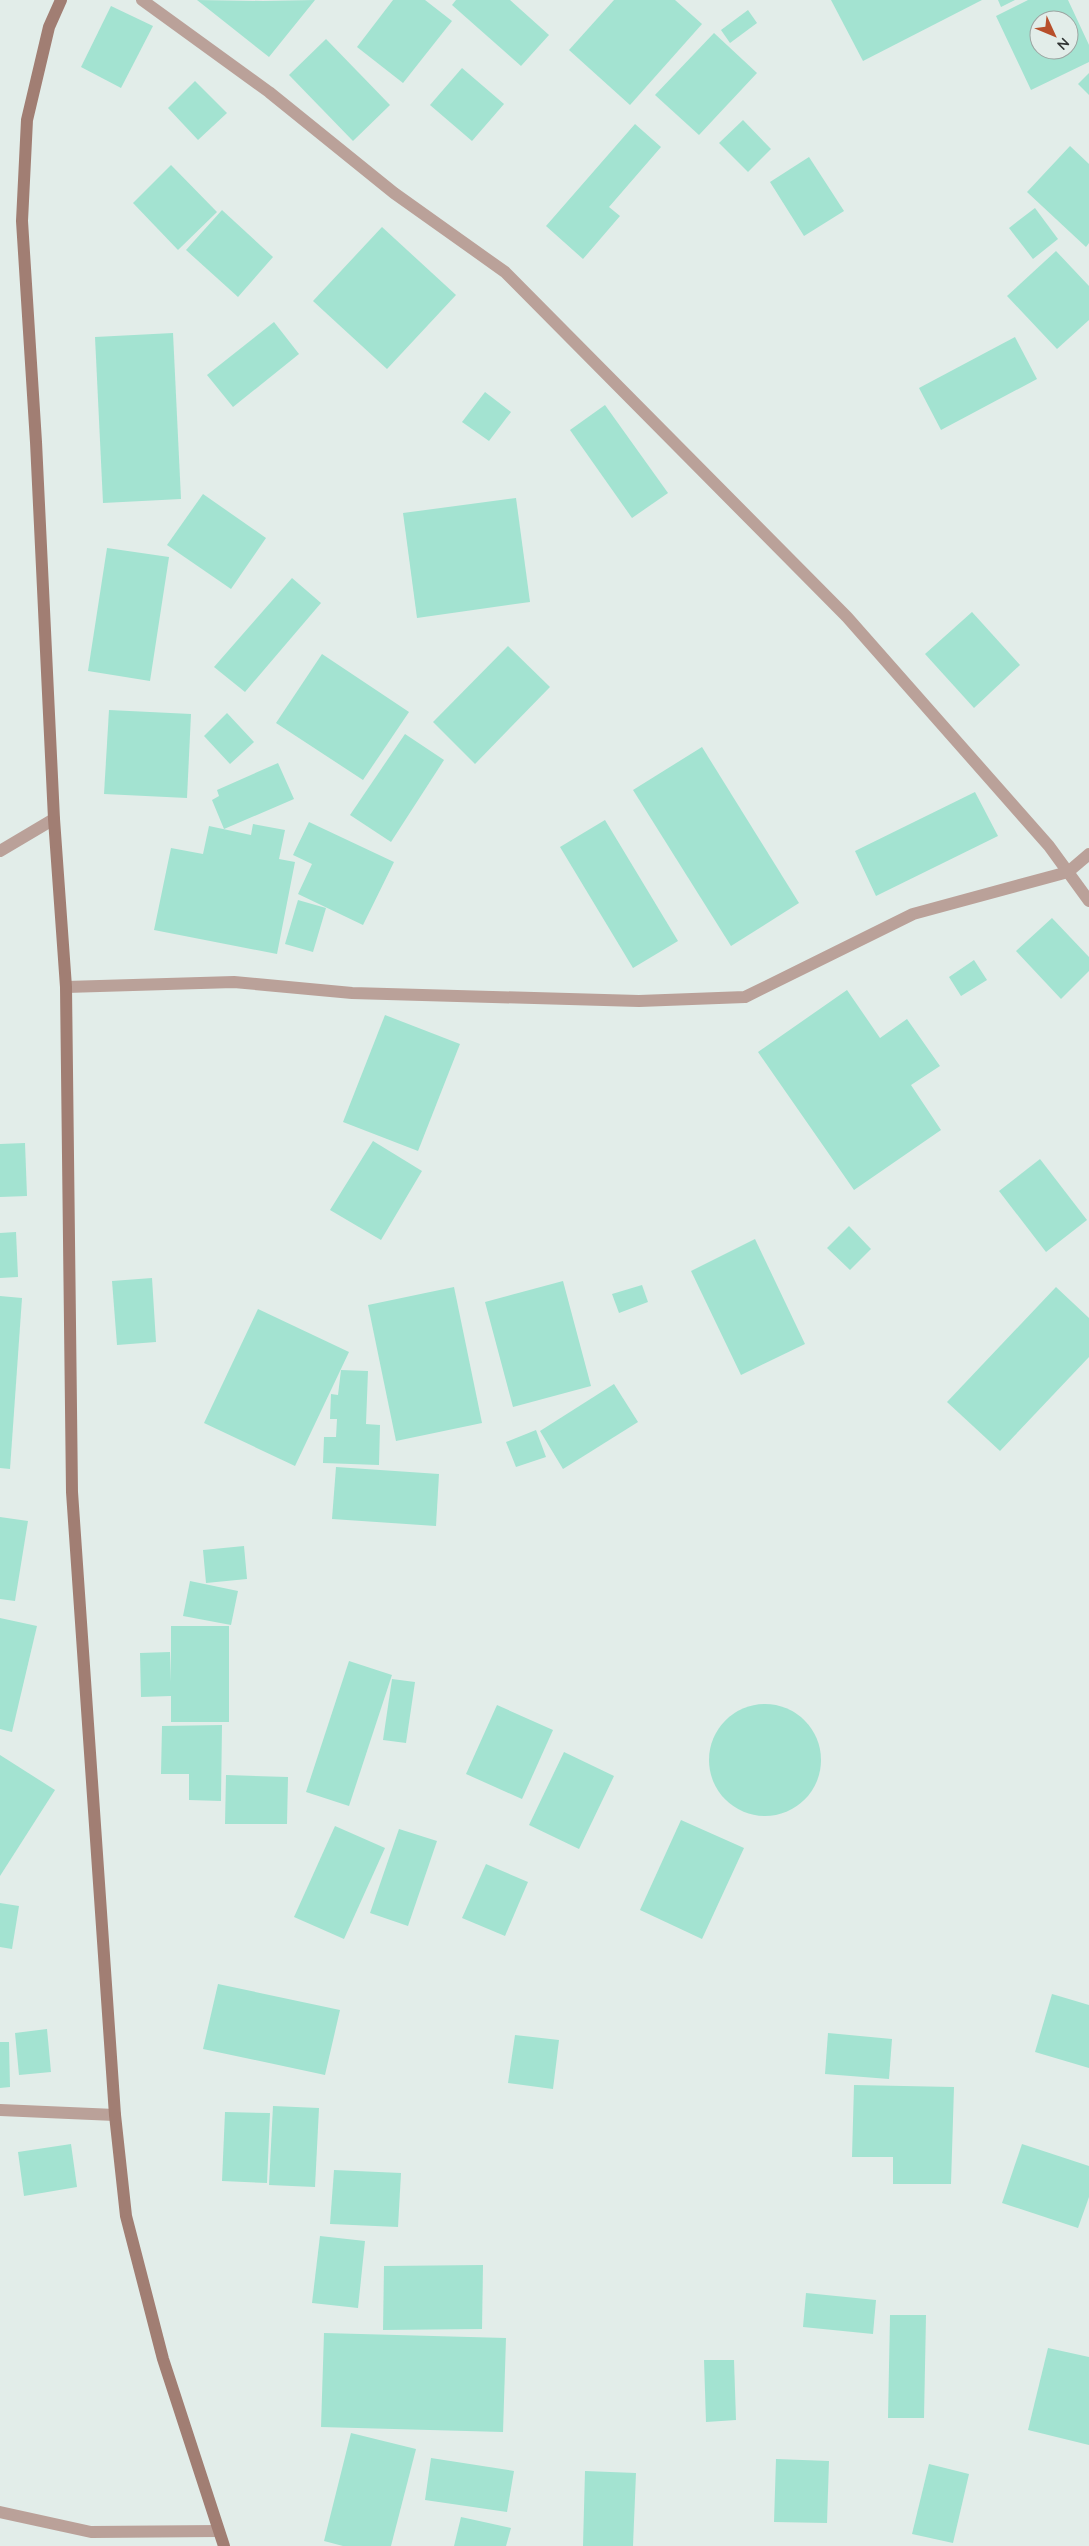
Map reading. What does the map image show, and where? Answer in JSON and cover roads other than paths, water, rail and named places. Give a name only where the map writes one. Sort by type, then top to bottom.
[{"type":"main road","points":[[61,0],[49,27],[27,120],[22,221],[36,442],[54,819],[66,987],[72,1492],[115,2115],[126,2216],[163,2359],[224,2546]]},
{"type":"street","points":[[142,0],[269,92],[394,192],[505,272],[847,617],[1049,846],[1089,900]]},
{"type":"street","points":[[0,851],[54,819]]},
{"type":"street","points":[[66,987],[234,982],[352,993],[639,1001],[745,997],[913,914],[1068,872],[1089,854]]},
{"type":"street","points":[[0,2110],[115,2115]]},
{"type":"street","points":[[0,2512],[91,2532],[218,2531]]}]
